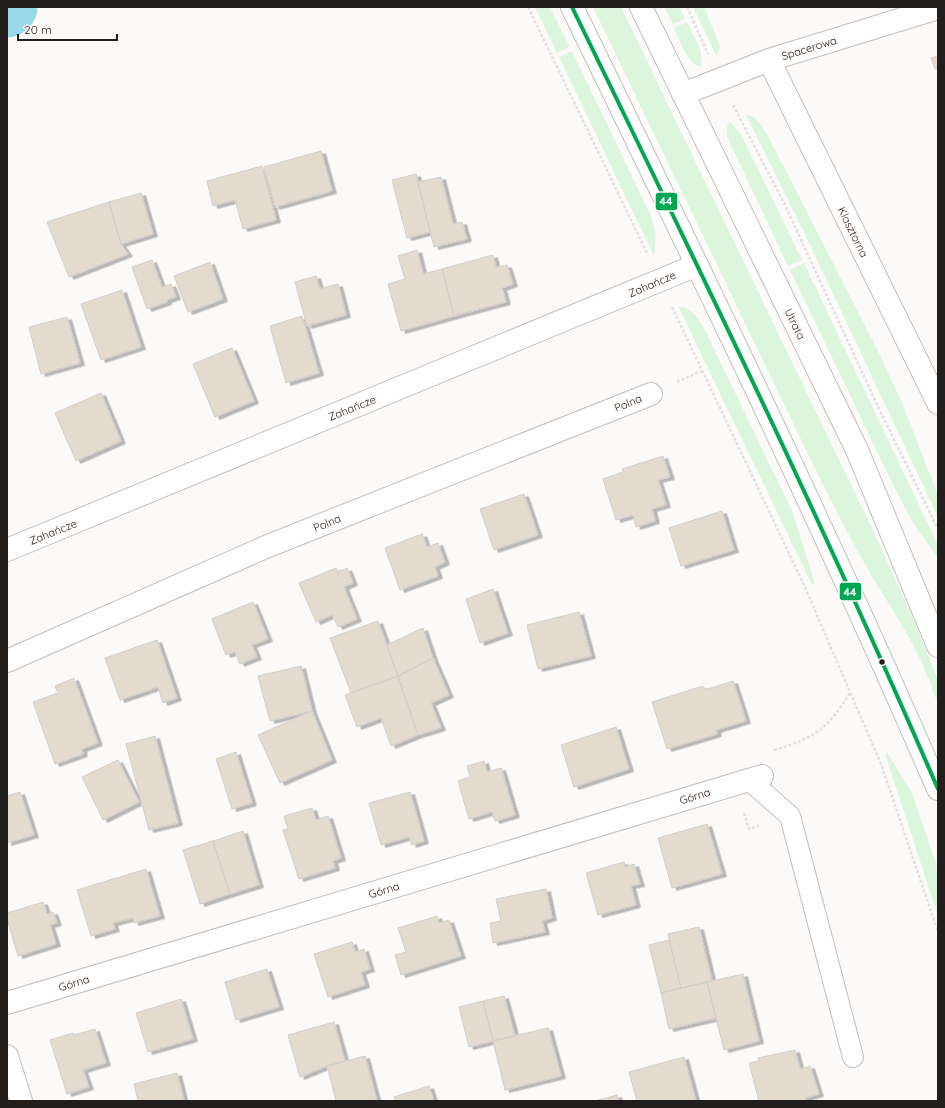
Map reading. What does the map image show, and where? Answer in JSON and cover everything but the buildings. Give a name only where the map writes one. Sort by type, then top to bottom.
[{"type":"street","points":[[572,7],[697,265],[874,642],[938,789]]},
{"type":"street","name":"Utrata","points":[[641,7],[857,450],[938,646]]},
{"type":"street","name":"Spacerowa","points":[[683,94],[769,60],[938,8]]},
{"type":"street","name":"Klasztorna","points":[[769,60],[938,403]]},
{"type":"street","name":"Zahańcze","points":[[7,550],[697,265]]},
{"type":"street","name":"Polna","points":[[7,661],[268,546],[651,394]]},
{"type":"street","name":"Górna","points":[[7,1003],[756,778]]},
{"type":"street","points":[[7,1056],[21,1101]]},
{"type":"lane","points":[[756,778],[790,816],[852,1057]]},
{"type":"path","points":[[528,7],[804,585],[881,764],[938,932]]},
{"type":"path","points":[[687,7],[720,79],[784,203],[880,411],[938,529]]},
{"type":"path","points":[[787,746],[816,734],[835,717],[850,692]]},
{"type":"green space","points":[[535,7],[550,7],[570,47],[557,53]]},
{"type":"green space","points":[[593,7],[621,7],[871,526],[914,620],[938,680],[938,699],[935,697],[930,681],[916,650],[858,552],[817,473]]},
{"type":"green space","points":[[664,7],[679,7],[685,19],[673,24]]},
{"type":"green space","points":[[693,7],[704,7],[720,46],[717,57]]},
{"type":"green space","points":[[687,22],[701,51],[702,67],[696,65],[688,57],[674,28]]},
{"type":"green space","points":[[572,51],[651,216],[656,236],[654,256],[559,57]]},
{"type":"green space","points":[[746,115],[750,115],[756,119],[767,134],[877,349],[903,405],[938,495],[938,517],[803,230]]},
{"type":"green space","points":[[730,122],[741,134],[802,260],[788,266],[727,137],[727,127]]},
{"type":"green space","points":[[804,263],[938,545],[938,558],[915,526],[895,489],[790,270]]},
{"type":"green space","points":[[678,306],[691,311],[705,330],[793,513],[815,584],[812,585]]},
{"type":"green space","points":[[887,752],[912,793],[938,869],[938,916],[885,754]]},
{"type":"transit line","name":"44","points":[[572,7],[760,396],[895,690],[938,789]]}]
